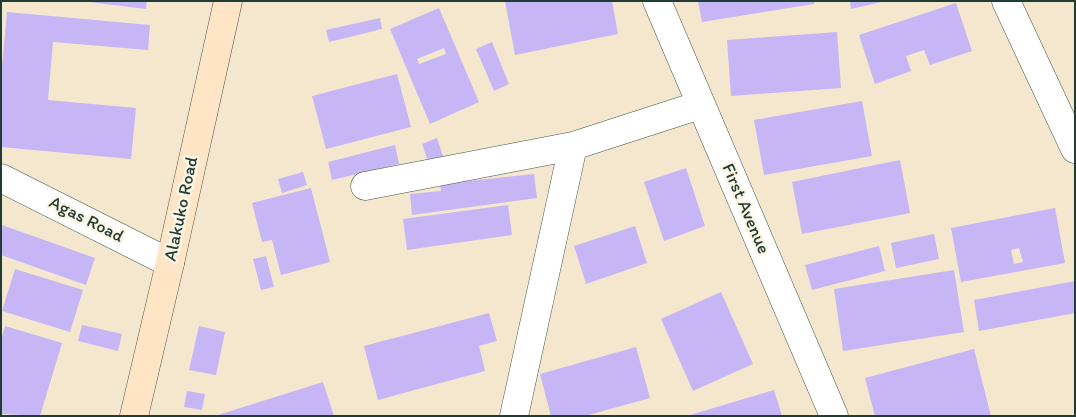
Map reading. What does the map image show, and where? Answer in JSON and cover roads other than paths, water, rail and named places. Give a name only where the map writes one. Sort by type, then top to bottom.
[{"type":"main road","name":"Alakuko Road","points":[[134,416],[228,1]]},
{"type":"street","name":"First Avenue","points":[[657,1],[834,416]]},
{"type":"street","points":[[1006,1],[1075,148]]},
{"type":"street","points":[[365,186],[573,146],[700,105]]},
{"type":"street","points":[[514,416],[573,146]]},
{"type":"street","name":"Agas Road","points":[[1,178],[170,263]]}]
